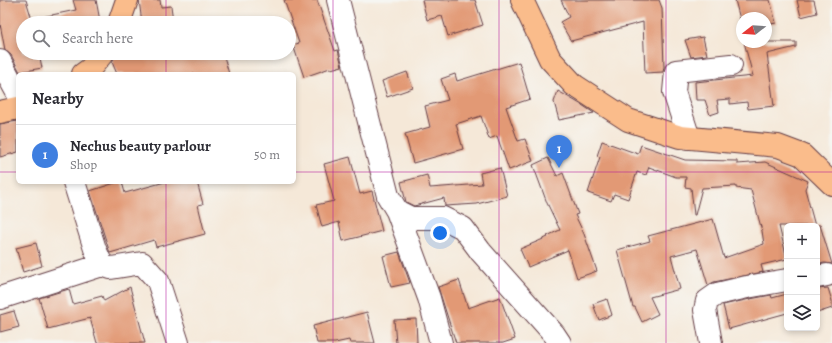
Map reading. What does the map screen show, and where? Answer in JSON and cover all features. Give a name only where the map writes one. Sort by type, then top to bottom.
[{"type":"main road","points":[[122,16],[127,0]]},
{"type":"main road","points":[[522,0],[550,59],[574,85],[628,120],[680,137],[778,146],[802,155],[832,184]]},
{"type":"main road","points":[[85,72],[90,69],[97,60]]},
{"type":"main road","points":[[0,112],[16,108]]},
{"type":"street","points":[[338,0],[388,196],[396,211],[430,298],[440,343]]},
{"type":"street","points":[[0,61],[16,90]]},
{"type":"street","points":[[689,138],[674,92],[676,71],[731,65]]},
{"type":"street","points":[[75,184],[95,249],[102,265]]},
{"type":"street","points":[[396,211],[410,218],[443,218],[463,228],[481,252],[554,334],[560,343]]},
{"type":"street","points":[[0,298],[102,265],[111,268],[142,263],[158,280],[178,343]]},
{"type":"street","points":[[711,343],[706,310],[707,301],[717,294],[784,281]]},
{"type":"building","points":[[0,0],[26,0],[31,16],[16,16],[16,60],[40,60],[42,68],[20,72],[11,55],[5,50],[0,24]]},
{"type":"building","points":[[73,0],[96,0],[99,16],[47,16],[76,10]]},
{"type":"building","points":[[139,0],[160,0],[161,7],[171,6],[172,16],[141,16]]},
{"type":"building","points":[[284,0],[317,0],[335,51],[338,50],[342,66],[330,68],[304,77],[296,54],[296,44],[299,43],[296,34],[296,16],[290,16]]},
{"type":"building","points":[[422,0],[475,0],[483,25],[448,36],[442,16],[427,20]]},
{"type":"building","points":[[561,0],[659,0],[662,8],[663,72],[645,73],[643,22],[571,41],[560,22],[569,17]]},
{"type":"building","points":[[735,0],[770,0],[776,23],[772,24],[772,12],[738,12]]},
{"type":"building","points":[[797,0],[814,0],[817,13],[801,17]]},
{"type":"building","points":[[703,37],[707,55],[691,57],[685,40]]},
{"type":"building","points":[[772,42],[796,42],[796,47],[767,54],[774,106],[748,109],[747,102],[730,104],[730,99],[717,100],[719,112],[710,115],[705,100],[696,100],[695,82],[753,76],[746,48],[772,48]]},
{"type":"building","points":[[113,60],[225,60],[228,72],[116,72],[112,62]]},
{"type":"building","points":[[519,62],[530,99],[506,107],[518,141],[525,139],[533,161],[509,170],[497,136],[489,139],[481,116],[456,124],[463,149],[413,163],[405,134],[430,127],[425,106],[448,100],[441,79],[455,74],[457,81]]},
{"type":"building","points":[[407,72],[413,88],[387,97],[382,81]]},
{"type":"building","points":[[558,91],[594,113],[559,120],[554,102]]},
{"type":"building","points":[[16,121],[16,153],[0,157],[0,124]]},
{"type":"building","points":[[602,141],[638,154],[641,145],[685,160],[737,161],[737,164],[765,162],[808,181],[805,189],[814,223],[784,223],[784,226],[779,226],[784,247],[784,260],[761,265],[763,272],[714,282],[708,285],[697,249],[671,256],[680,289],[650,297],[658,314],[642,322],[635,307],[633,307],[617,250],[650,241],[648,236],[713,219],[724,258],[764,244],[751,190],[736,188],[736,186],[702,188],[694,215],[691,188],[685,187],[686,177],[676,177],[649,167],[646,175],[637,172],[628,199],[614,194],[611,201],[588,193],[600,157],[597,156]]},
{"type":"building","points":[[350,157],[360,194],[372,191],[382,231],[343,241],[339,222],[322,227],[316,205],[334,201],[324,164]]},
{"type":"building","points":[[548,158],[557,176],[563,173],[578,214],[575,215],[584,234],[597,271],[577,278],[568,250],[528,267],[520,249],[560,230],[547,203],[533,165]]},
{"type":"building","points":[[500,168],[507,196],[477,204],[445,206],[444,198],[414,206],[406,202],[401,182],[427,175],[430,188],[482,184],[480,173]]},
{"type":"building","points":[[112,184],[123,184],[125,193],[158,184],[198,184],[203,204],[198,205],[205,234],[156,247],[154,240],[110,253],[90,191]]},
{"type":"building","points":[[820,225],[832,264],[820,264]]},
{"type":"building","points":[[36,243],[42,266],[23,272],[16,248]]},
{"type":"building","points":[[399,252],[410,283],[391,287],[383,256]]},
{"type":"building","points":[[459,280],[468,308],[500,297],[515,339],[503,343],[456,343],[438,287]]},
{"type":"building","points":[[130,287],[145,343],[97,343],[90,318],[48,329],[39,298],[69,289],[73,304],[102,296],[104,301]]},
{"type":"building","points":[[828,288],[832,301],[832,308],[820,312],[820,295],[820,289]]},
{"type":"building","points":[[771,295],[772,298],[784,295],[784,314],[729,329],[723,305]]},
{"type":"building","points":[[607,299],[612,315],[599,320],[593,304]]},
{"type":"building","points":[[14,311],[19,327],[0,332],[0,315]]},
{"type":"building","points":[[367,312],[375,343],[350,343],[349,340],[335,343],[317,343],[313,326]]},
{"type":"building","points":[[416,319],[417,343],[396,343],[394,320]]},
{"type":"place","name":"Nechus beauty parlour","points":[[559,168]]}]
